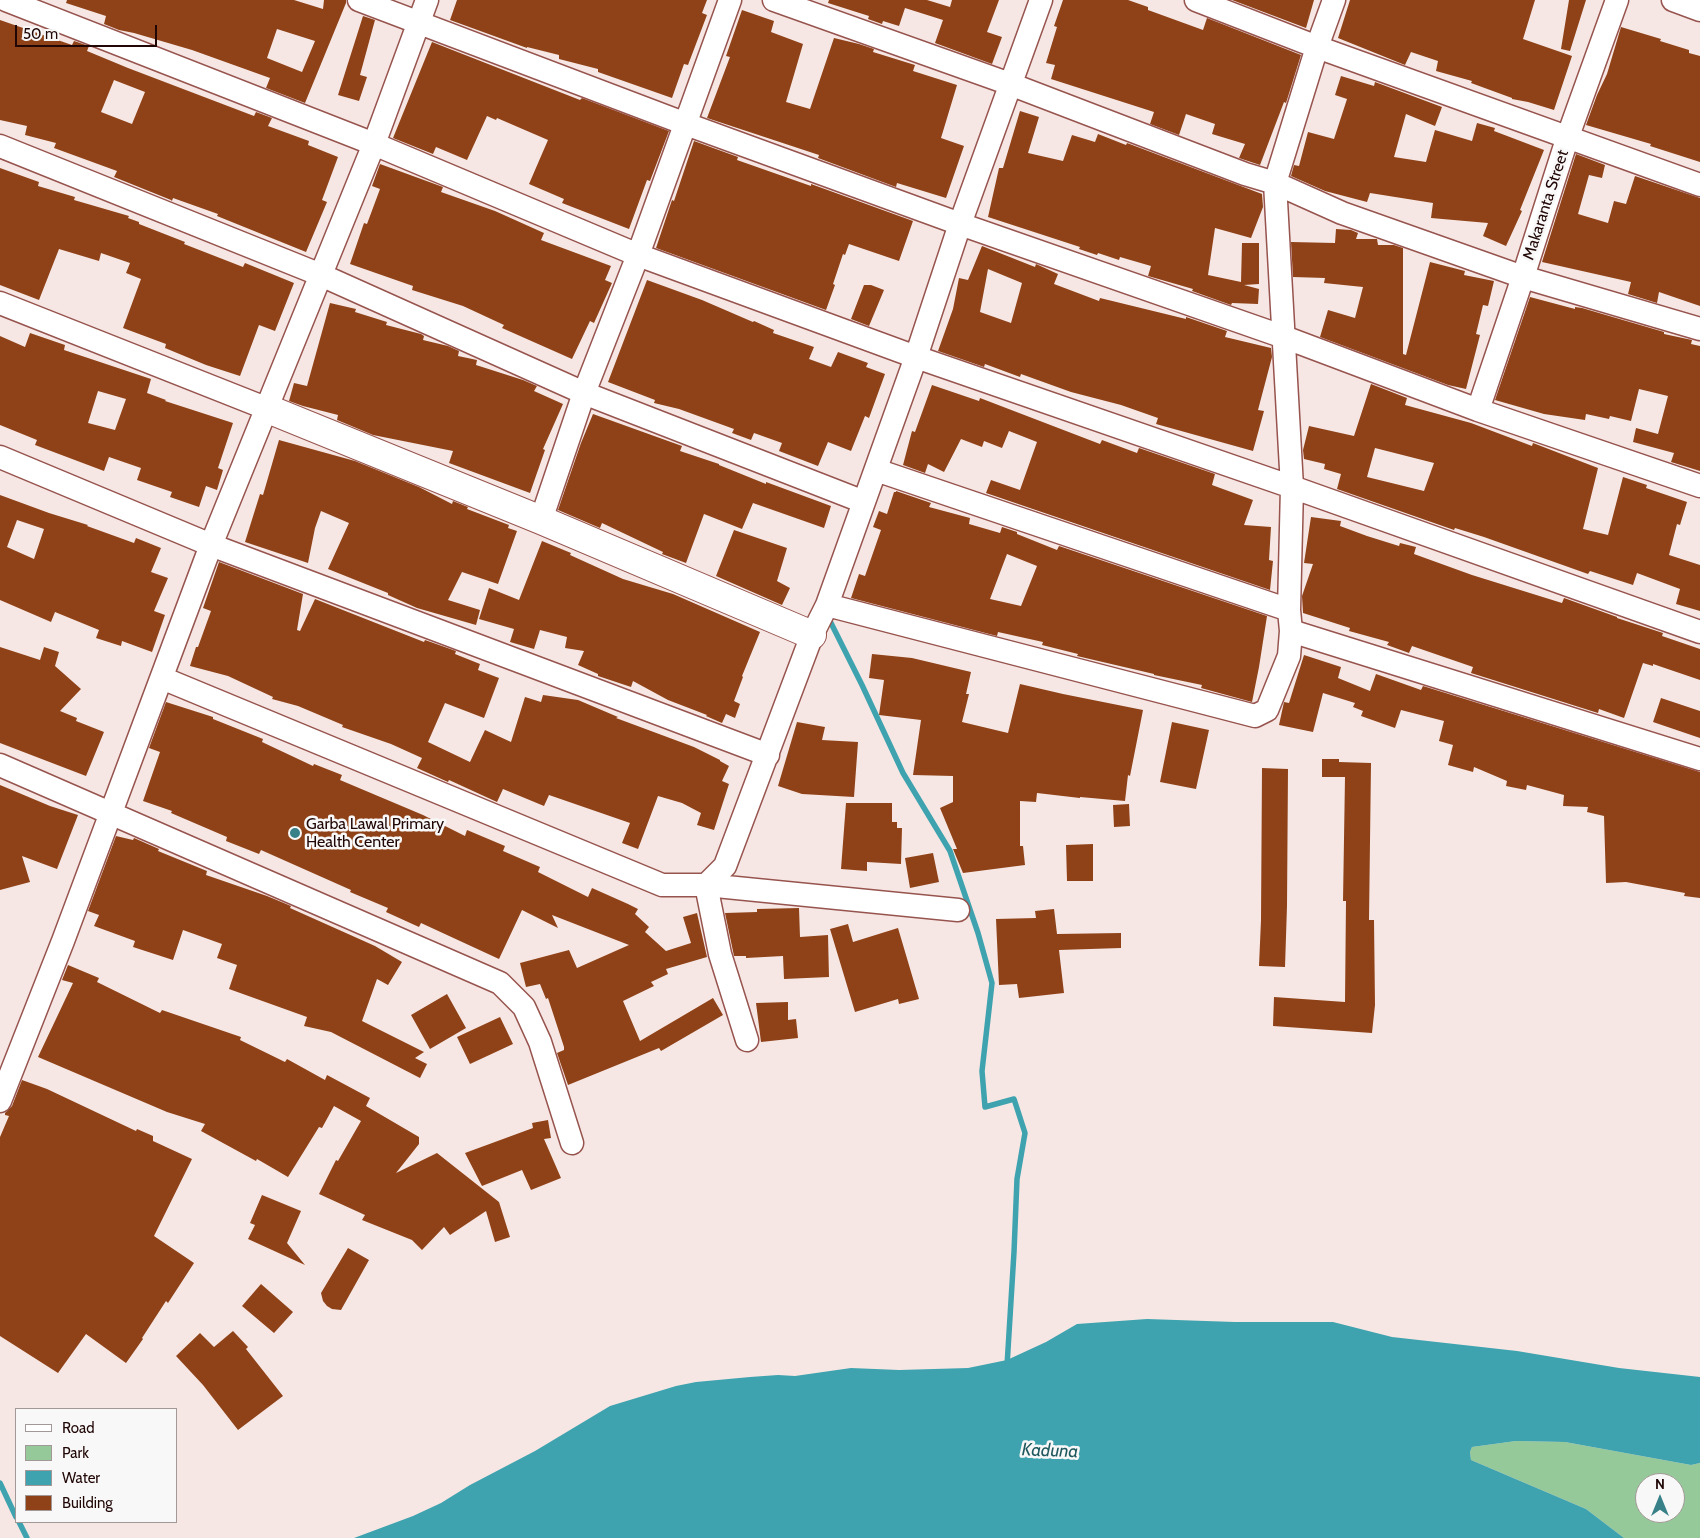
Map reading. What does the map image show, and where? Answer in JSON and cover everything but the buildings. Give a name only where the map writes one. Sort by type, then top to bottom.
[{"type":"street","points":[[6,0],[374,144],[638,255],[916,357],[1292,487],[1700,632]]},
{"type":"street","points":[[359,0],[686,124],[960,224],[1284,337],[1478,410],[1700,486]]},
{"type":"street","points":[[0,1101],[112,813],[212,545],[374,144],[427,0]]},
{"type":"street","points":[[541,520],[584,393],[638,255],[730,0]]},
{"type":"street","points":[[774,0],[1010,84],[1244,174],[1275,183],[1342,213],[1523,277],[1700,329]]},
{"type":"street","points":[[706,885],[724,866],[768,755],[812,635],[827,605],[916,357],[960,224],[1041,0]]},
{"type":"street","points":[[1196,0],[1317,47],[1700,185]]},
{"type":"street","points":[[827,605],[1255,716],[1267,710],[1289,656],[1290,621],[1292,487],[1275,183],[1317,47],[1334,0]]},
{"type":"street","name":"Makaranta Street","points":[[1478,410],[1568,136],[1617,0]]},
{"type":"street","points":[[1673,0],[1700,10]]},
{"type":"street","points":[[0,146],[321,275],[584,393],[864,502]]},
{"type":"street","points":[[0,303],[541,520],[812,635]]},
{"type":"street","points":[[0,457],[212,545],[768,755]]},
{"type":"street","points":[[876,470],[1290,621],[1700,759]]},
{"type":"street","points":[[162,678],[662,885],[706,885],[958,910]]},
{"type":"street","points":[[0,765],[500,983],[524,1007],[540,1042],[572,1143]]},
{"type":"street","points":[[706,885],[720,954],[747,1040]]},
{"type":"green space","points":[[1516,1441],[1565,1442],[1691,1465],[1700,1463],[1700,1538],[1624,1538],[1586,1509],[1471,1460],[1470,1452],[1472,1447]]},
{"type":"water","name":"Kaduna","points":[[1147,1319],[1235,1322],[1333,1322],[1392,1337],[1517,1351],[1619,1368],[1700,1377],[1700,1463],[1691,1465],[1565,1442],[1516,1441],[1472,1447],[1470,1452],[1471,1460],[1586,1509],[1624,1538],[354,1538],[413,1516],[441,1503],[470,1485],[535,1451],[610,1406],[676,1386],[696,1382],[750,1377],[795,1376],[851,1368],[899,1370],[968,1368],[1007,1360],[1046,1342],[1077,1324]]},
{"type":"waterway","points":[[828,617],[903,773],[950,851],[978,933],[992,983],[982,1071],[985,1107],[1014,1099],[1025,1133],[1017,1179],[1007,1366]]},
{"type":"waterway","points":[[0,1483],[15,1515]]},
{"type":"waterway","points":[[20,1523],[27,1538]]},
{"type":"place","name":"Garba Lawal Primary Health Center","points":[[295,833]]}]
